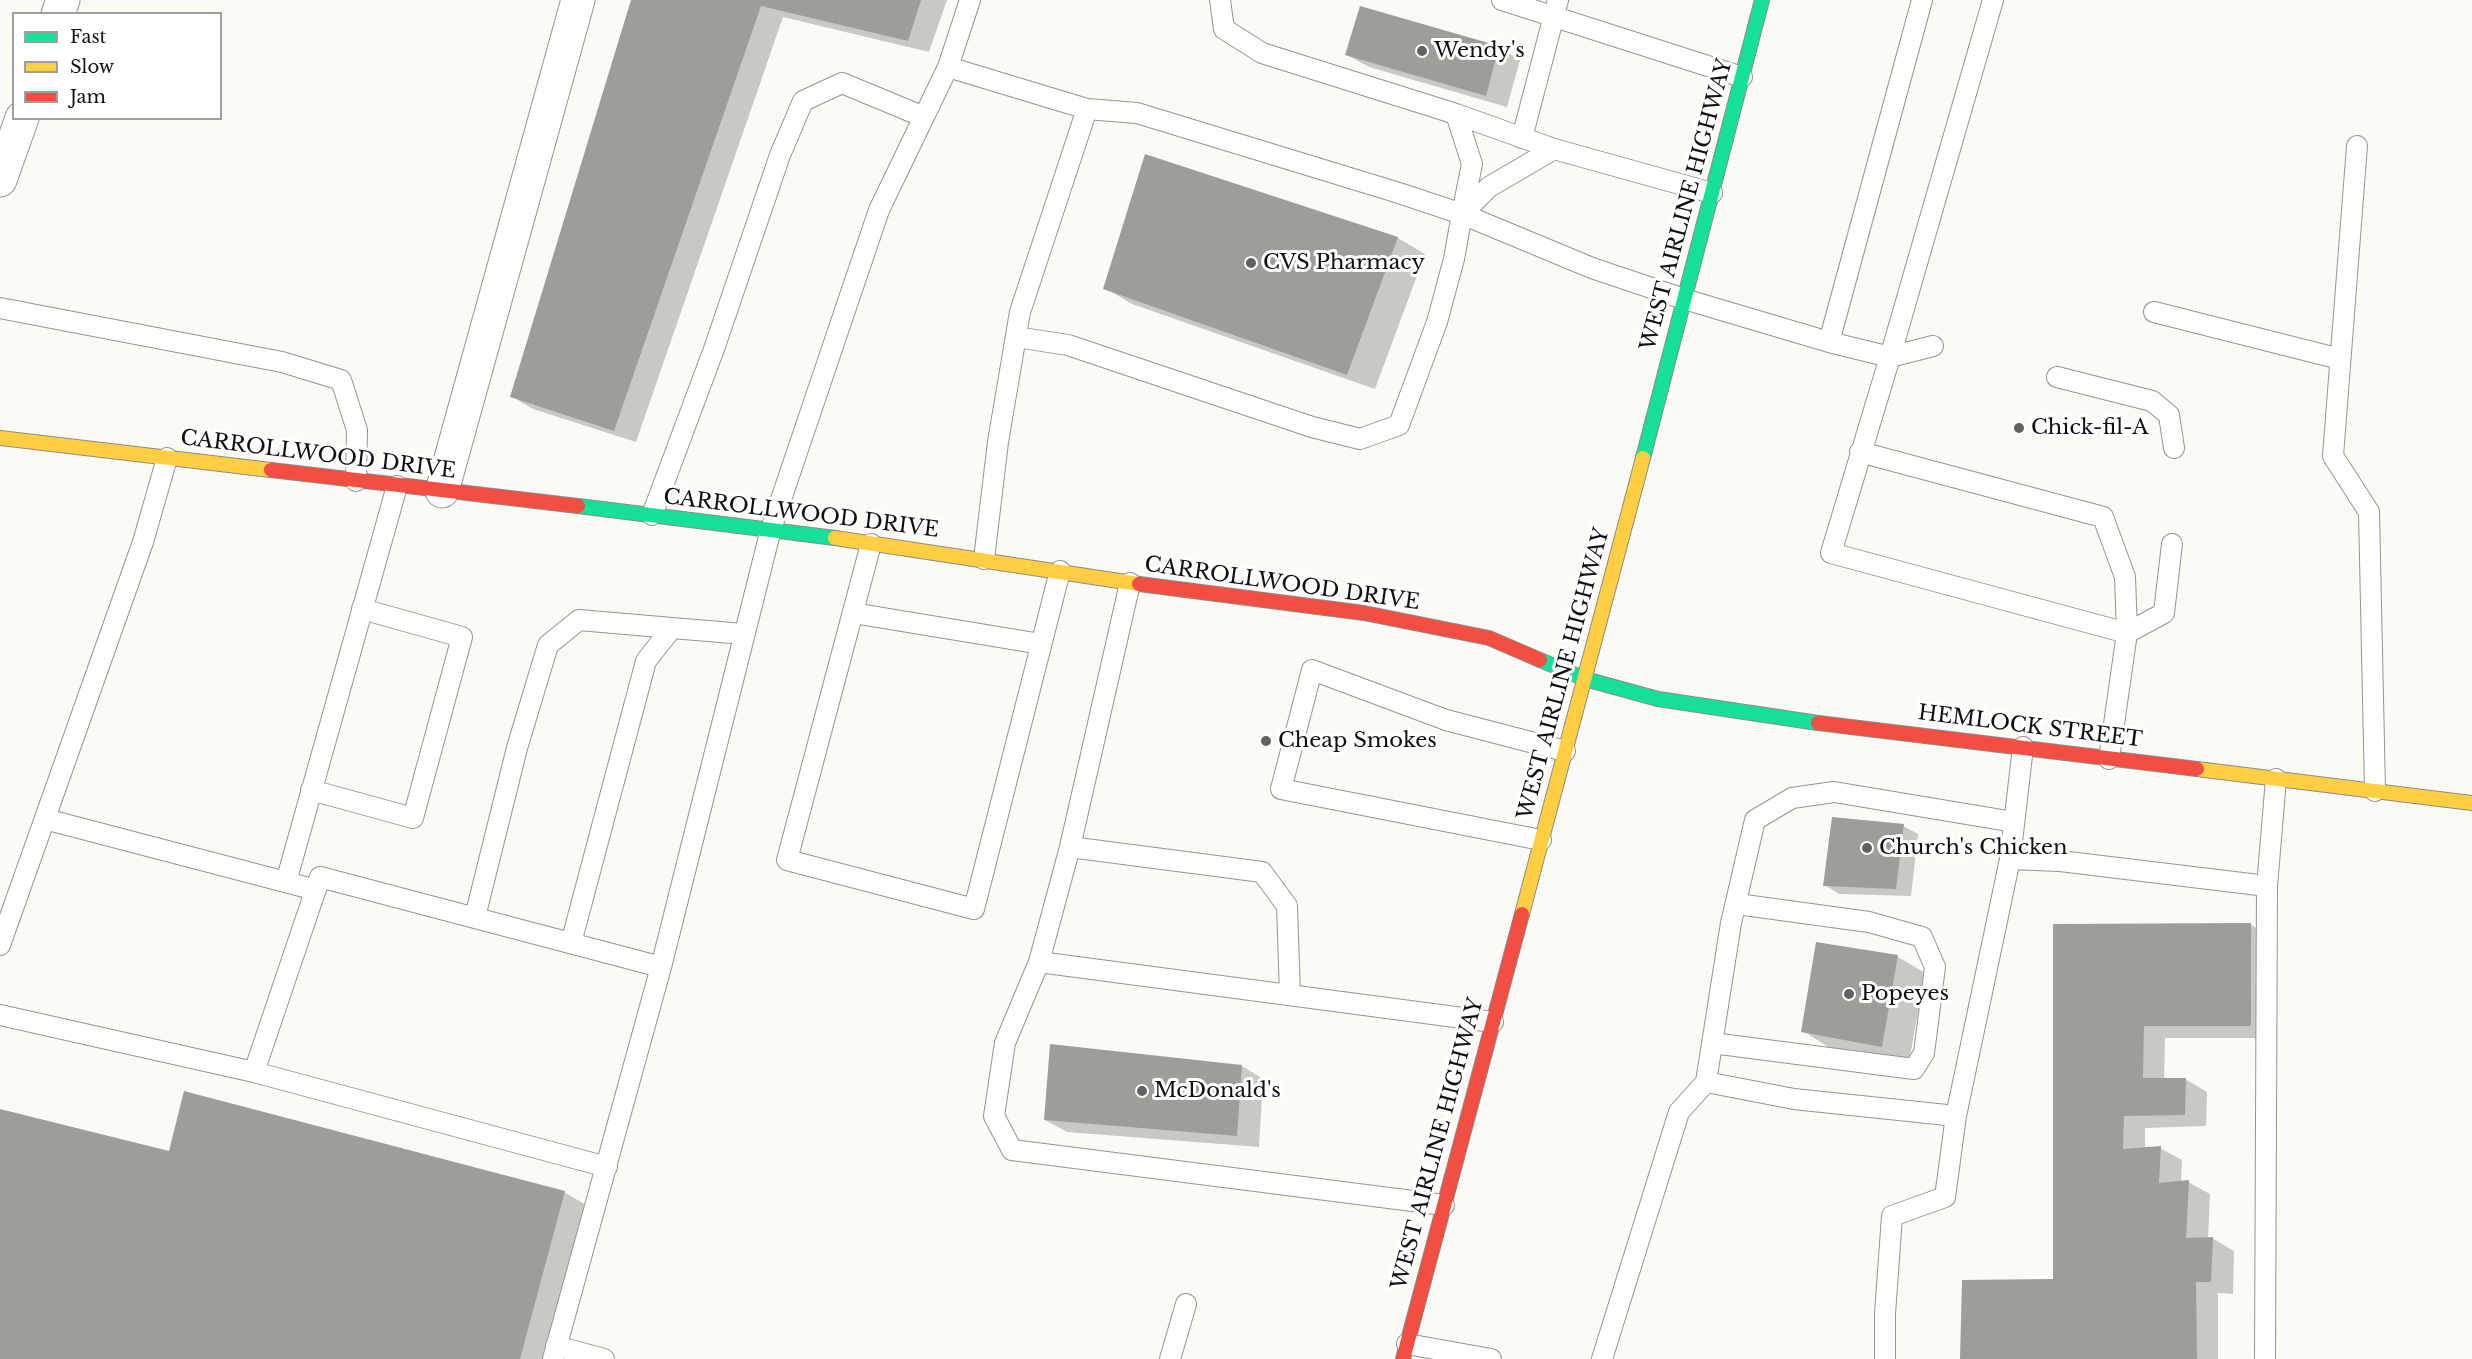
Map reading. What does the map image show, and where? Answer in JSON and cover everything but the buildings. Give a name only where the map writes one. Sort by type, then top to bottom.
[{"type":"main road","name":"WEST AIRLINE HIGHWAY","points":[[1405,1352],[1585,679],[1762,0]]},
{"type":"main road","name":"CARROLLWOOD DRIVE","points":[[0,438],[771,529],[984,559],[1130,583],[1364,613],[1489,638],[1585,679]]},
{"type":"main road","name":"HEMLOCK STREET","points":[[1585,679],[1669,700],[1821,723],[2472,803]]},
{"type":"street","points":[[442,491],[578,0]]},
{"type":"street","points":[[0,180],[21,120]]},
{"type":"lane","points":[[604,1359],[554,1353],[661,967],[771,529],[879,210],[948,67],[970,0]]},
{"type":"lane","points":[[1220,0],[1224,29],[1262,53],[1456,114],[1554,149],[1712,194]]},
{"type":"lane","points":[[1502,0],[1557,9],[1742,77]]},
{"type":"lane","points":[[1829,342],[1922,0]]},
{"type":"lane","points":[[1993,0],[1831,553],[2127,633],[2164,613],[2172,544]]},
{"type":"lane","points":[[1522,138],[1557,9]]},
{"type":"lane","points":[[948,67],[1087,109],[1137,113],[1399,193],[1462,214],[1592,268],[1684,300],[1829,342],[1890,357],[1933,346]]},
{"type":"lane","points":[[652,515],[714,349],[780,155],[803,100],[842,83],[924,117]]},
{"type":"lane","points":[[984,559],[998,442],[1020,312],[1087,109]]},
{"type":"lane","points":[[1016,338],[1068,345],[1312,427],[1360,439],[1399,425],[1437,322],[1454,259],[1472,165],[1456,114]]},
{"type":"lane","points":[[2357,146],[2333,456],[2369,512],[2375,791]]},
{"type":"lane","points":[[1462,214],[1489,187],[1554,149]]},
{"type":"lane","points":[[0,308],[282,362],[341,380],[357,430],[356,481]]},
{"type":"lane","points":[[2154,312],[2340,359]]},
{"type":"lane","points":[[2057,377],[2152,401],[2169,416],[2174,448]]},
{"type":"lane","points":[[1860,452],[2103,517],[2125,577],[2127,633],[2109,759]]},
{"type":"lane","points":[[0,945],[143,542],[167,458]]},
{"type":"lane","points":[[286,882],[397,486]]},
{"type":"lane","points":[[872,544],[787,860],[974,909],[1060,571]]},
{"type":"lane","points":[[1130,583],[1070,847],[1039,962],[1005,1042],[994,1116],[1012,1150],[1444,1205]]},
{"type":"lane","points":[[311,790],[413,818],[462,637],[362,609]]},
{"type":"lane","points":[[853,613],[1041,644]]},
{"type":"lane","points":[[475,918],[517,748],[548,645],[579,620],[744,634]]},
{"type":"lane","points":[[571,943],[646,661],[672,628]]},
{"type":"lane","points":[[1541,840],[1281,789],[1312,670],[1446,720],[1565,751]]},
{"type":"lane","points":[[1885,1359],[1885,1314],[1892,1216],[1945,1197],[1956,1116],[2010,859],[2023,747]]},
{"type":"lane","points":[[2265,1359],[2267,886],[2276,779]]},
{"type":"lane","points":[[1602,1359],[1679,1112],[1706,1082],[1731,923],[1755,820],[1792,798],[1834,792],[2014,822]]},
{"type":"lane","points":[[45,819],[316,890]]},
{"type":"lane","points":[[1070,847],[1262,872],[1287,906],[1290,995]]},
{"type":"lane","points":[[2010,859],[2060,861],[2267,886]]},
{"type":"lane","points":[[254,1072],[321,877],[661,967]]},
{"type":"lane","points":[[1712,1043],[1914,1069],[1924,1053],[1935,967],[1922,937],[1869,922],[1737,904]]},
{"type":"lane","points":[[1039,962],[1493,1022]]},
{"type":"lane","points":[[0,1015],[254,1072],[606,1167]]},
{"type":"lane","points":[[1706,1082],[1794,1099],[1956,1116]]},
{"type":"lane","points":[[1170,1359],[1186,1304]]},
{"type":"lane","points":[[1405,1352],[1491,1359]]},
{"type":"traffic: fast","points":[[1643,458],[1762,0]]},
{"type":"traffic: fast","points":[[578,506],[835,538]]},
{"type":"traffic: fast","points":[[1540,660],[1585,679],[1658,699],[1818,723]]},
{"type":"traffic: slow","points":[[0,438],[271,470]]},
{"type":"traffic: slow","points":[[1522,914],[1643,458]]},
{"type":"traffic: slow","points":[[835,538],[1139,584]]},
{"type":"traffic: slow","points":[[2197,769],[2472,803]]},
{"type":"traffic: jam","points":[[271,470],[578,506]]},
{"type":"traffic: jam","points":[[1139,584],[1364,613],[1489,638],[1540,660]]},
{"type":"traffic: jam","points":[[1818,723],[2197,769]]},
{"type":"traffic: jam","points":[[1403,1359],[1522,914]]},
{"type":"place","name":"Wendy's","points":[[1422,51]]},
{"type":"place","name":"CVS Pharmacy","points":[[1251,263]]},
{"type":"place","name":"Chick-fil-A","points":[[2019,428]]},
{"type":"place","name":"Cheap Smokes","points":[[1266,741]]},
{"type":"place","name":"Church's Chicken","points":[[1867,848]]},
{"type":"place","name":"Popeyes","points":[[1849,994]]},
{"type":"place","name":"McDonald's","points":[[1142,1091]]}]
